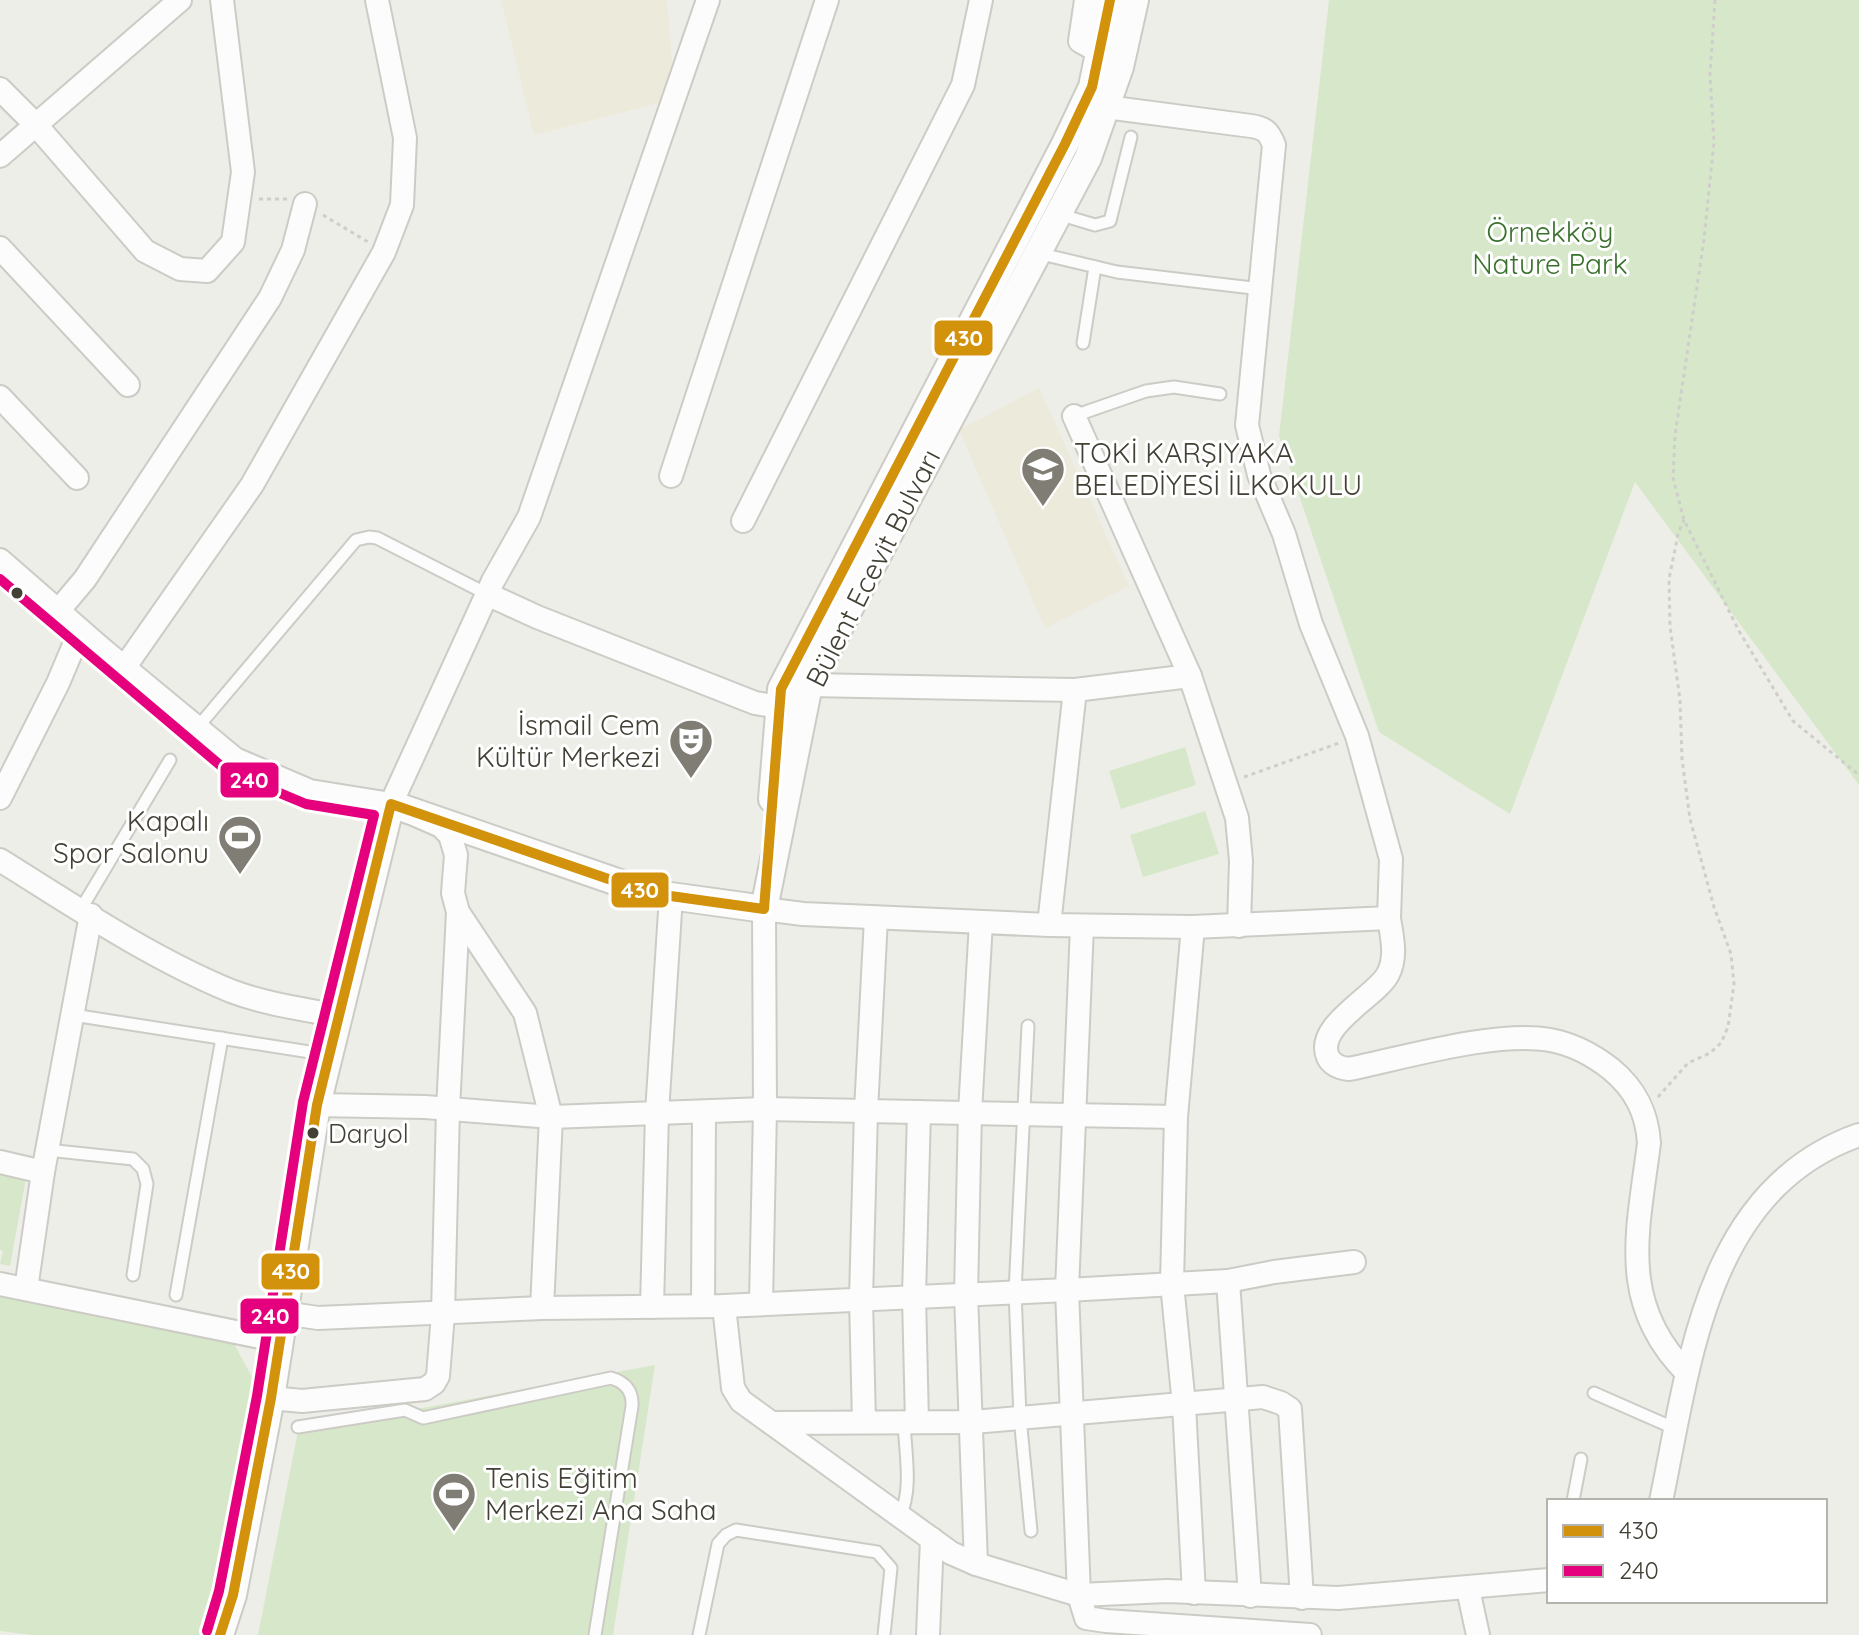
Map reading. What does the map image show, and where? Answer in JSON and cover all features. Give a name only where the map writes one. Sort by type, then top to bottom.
[{"type":"street","points":[[0,156],[180,0]]},
{"type":"street","points":[[0,89],[36,125],[145,251],[180,269],[207,271],[233,242],[243,172],[222,0]]},
{"type":"street","points":[[124,668],[252,485],[384,252],[402,205],[405,138],[377,0]]},
{"type":"street","points":[[220,1635],[233,1595],[271,1398],[317,1105],[391,804],[487,594],[529,517],[708,0]]},
{"type":"street","points":[[671,476],[827,0]]},
{"type":"street","points":[[743,521],[963,85],[981,0]]},
{"type":"street","points":[[1086,0],[1080,41],[1100,52]]},
{"type":"street","name":"Bülent Ecevit Bulvarı","points":[[764,909],[809,685],[1026,248],[1092,87],[1110,0]]},
{"type":"street","name":"Bülent Ecevit Bulvarı","points":[[764,909],[781,689],[1026,248],[1058,214],[1088,158],[1120,67],[1135,0]]},
{"type":"street","points":[[1106,107],[1264,128],[1274,145],[1247,425],[1259,475],[1284,534],[1311,624],[1357,736],[1391,859],[1389,918],[1393,955],[1390,971],[1385,980],[1358,1003],[1329,1035],[1326,1048],[1336,1066],[1349,1069],[1465,1045],[1546,1039],[1572,1046],[1600,1060],[1628,1085],[1642,1107],[1649,1143],[1636,1247],[1637,1280],[1652,1326],[1687,1373]]},
{"type":"street","points":[[58,611],[85,579],[270,298],[293,250],[305,204]]},
{"type":"street","points":[[0,248],[128,385]]},
{"type":"street","points":[[0,397],[77,478]]},
{"type":"street","points":[[1074,416],[1190,676],[1237,818],[1241,861],[1239,926]]},
{"type":"street","points":[[0,560],[80,631],[235,759],[310,791],[391,804],[649,893],[803,914],[1049,925],[1193,927],[1389,918]]},
{"type":"street","points":[[487,594],[537,617],[755,703],[779,707],[809,685],[1075,690],[1190,676]]},
{"type":"street","points":[[0,798],[58,683],[80,631]]},
{"type":"street","points":[[1049,925],[1075,690]]},
{"type":"street","points":[[271,1398],[302,1401],[430,1386],[438,1376],[458,912],[453,893],[456,855],[450,835],[441,826],[391,804]]},
{"type":"street","points":[[0,860],[166,959],[233,992],[339,1016]]},
{"type":"street","points":[[652,1307],[657,1113],[671,896]]},
{"type":"street","points":[[761,1303],[765,1109],[764,909]]},
{"type":"street","points":[[26,1289],[45,1161],[73,1015],[86,912]]},
{"type":"street","points":[[458,912],[525,1013],[551,1117],[542,1308]]},
{"type":"street","points":[[864,1422],[861,1299],[876,918]]},
{"type":"street","points":[[976,1564],[966,1294],[970,1112],[981,922]]},
{"type":"street","points":[[1082,926],[1067,1290],[1079,1595],[1086,1618],[1310,1635]]},
{"type":"street","points":[[1193,927],[1176,1117],[1172,1284],[1184,1405],[1194,1593]]},
{"type":"street","points":[[317,1105],[448,1109],[551,1117],[765,1109],[1176,1117]]},
{"type":"street","points":[[704,1112],[713,1306],[733,1388],[741,1401],[951,1553],[976,1564],[1079,1595],[1167,1591],[1338,1598],[1547,1580]]},
{"type":"street","points":[[910,1422],[919,1112]]},
{"type":"street","points":[[1661,1499],[1687,1373],[1720,1268],[1744,1222],[1760,1201],[1799,1165],[1821,1151],[1859,1135]]},
{"type":"street","points":[[0,1162],[45,1161]]},
{"type":"street","points":[[284,1313],[318,1318],[542,1308],[713,1306],[1067,1290],[1228,1281],[1354,1262]]},
{"type":"street","points":[[1228,1281],[1250,1596]]},
{"type":"street","points":[[0,1284],[280,1341]]},
{"type":"street","points":[[772,1423],[973,1422],[1263,1397],[1290,1409],[1302,1598]]},
{"type":"street","points":[[928,1635],[932,1539]]},
{"type":"street","points":[[1468,1589],[1478,1635]]},
{"type":"street","points":[[233,1595],[235,1635]]},
{"type":"lane","points":[[1058,214],[1095,225],[1110,221],[1114,216],[1131,137]]},
{"type":"lane","points":[[1026,248],[1095,267],[1261,289]]},
{"type":"lane","points":[[1083,343],[1095,267]]},
{"type":"lane","points":[[1074,416],[1146,391],[1174,387],[1220,394]]},
{"type":"lane","points":[[197,728],[356,540],[377,538],[487,594]]},
{"type":"lane","points":[[86,912],[170,760]]},
{"type":"lane","points":[[73,1015],[329,1055]]},
{"type":"lane","points":[[1028,1026],[1015,1292],[1020,1417],[1031,1531]]},
{"type":"lane","points":[[176,1295],[222,1038]]},
{"type":"lane","points":[[45,1161],[133,1159],[143,1169],[147,1184],[133,1275]]},
{"type":"lane","points":[[298,1427],[405,1410],[423,1418],[611,1378],[623,1383],[631,1393],[632,1406],[595,1635]]},
{"type":"lane","points":[[1594,1393],[1676,1429]]},
{"type":"lane","points":[[900,1516],[907,1491],[910,1422]]},
{"type":"lane","points":[[1573,1499],[1581,1459]]},
{"type":"lane","points":[[699,1635],[718,1544],[736,1530],[877,1552],[891,1568],[884,1635]]},
{"type":"path","points":[[1715,0],[1710,75],[1714,142],[1702,255],[1675,435],[1673,478],[1684,520],[1739,631],[1793,721],[1859,775]]},
{"type":"path","points":[[1642,1107],[1661,1094],[1688,1063],[1710,1053],[1721,1043],[1728,1027],[1734,984],[1731,954],[1714,907],[1690,819],[1682,759],[1669,579],[1684,520]]},
{"type":"path","points":[[1225,783],[1357,736]]},
{"type":"shaded area","points":[[501,0],[667,0],[675,99],[534,135]]},
{"type":"shaded area","name":"TOKİ KARŞIYAKA BELEDİYESİ İLKOKULU","points":[[1039,388],[1129,586],[1045,628],[959,430]]},
{"type":"green space","name":"Örnekköy Nature Park","points":[[1329,0],[1859,0],[1859,785],[1635,482],[1510,814],[1379,732],[1279,436]]},
{"type":"green space","points":[[1185,747],[1196,785],[1121,809],[1109,771]]},
{"type":"green space","points":[[1205,811],[1219,854],[1143,877],[1130,835]]},
{"type":"green space","points":[[0,1173],[26,1178],[10,1266],[0,1264],[3,1251],[0,1250]]},
{"type":"green space","points":[[0,1296],[230,1336],[254,1381],[204,1635],[32,1635],[0,1631]]},
{"type":"green space","name":"Tenis Eğitim Merkezi Ana Saha","points":[[655,1365],[613,1635],[258,1635],[298,1431]]},
{"type":"transit line","name":"430","points":[[220,1635],[233,1595],[271,1398],[317,1105],[391,804],[649,893],[764,909],[781,689],[1065,144],[1092,87],[1110,0]]},
{"type":"transit line","name":"240","points":[[0,579],[227,771],[306,804],[374,815],[303,1102],[257,1396],[219,1591],[207,1631]]},
{"type":"place","name":"TOKİ KARŞIYAKA BELEDİYESİ İLKOKULU","points":[[1043,508]]},
{"type":"place","name":"İsmail Cem Kültür Merkezi","points":[[691,780]]},
{"type":"place","name":"Kapalı Spor Salonu","points":[[240,876]]},
{"type":"place","name":"Daryol","points":[[313,1133]]},
{"type":"place","name":"Tenis Eğitim Merkezi Ana Saha","points":[[454,1533]]}]
